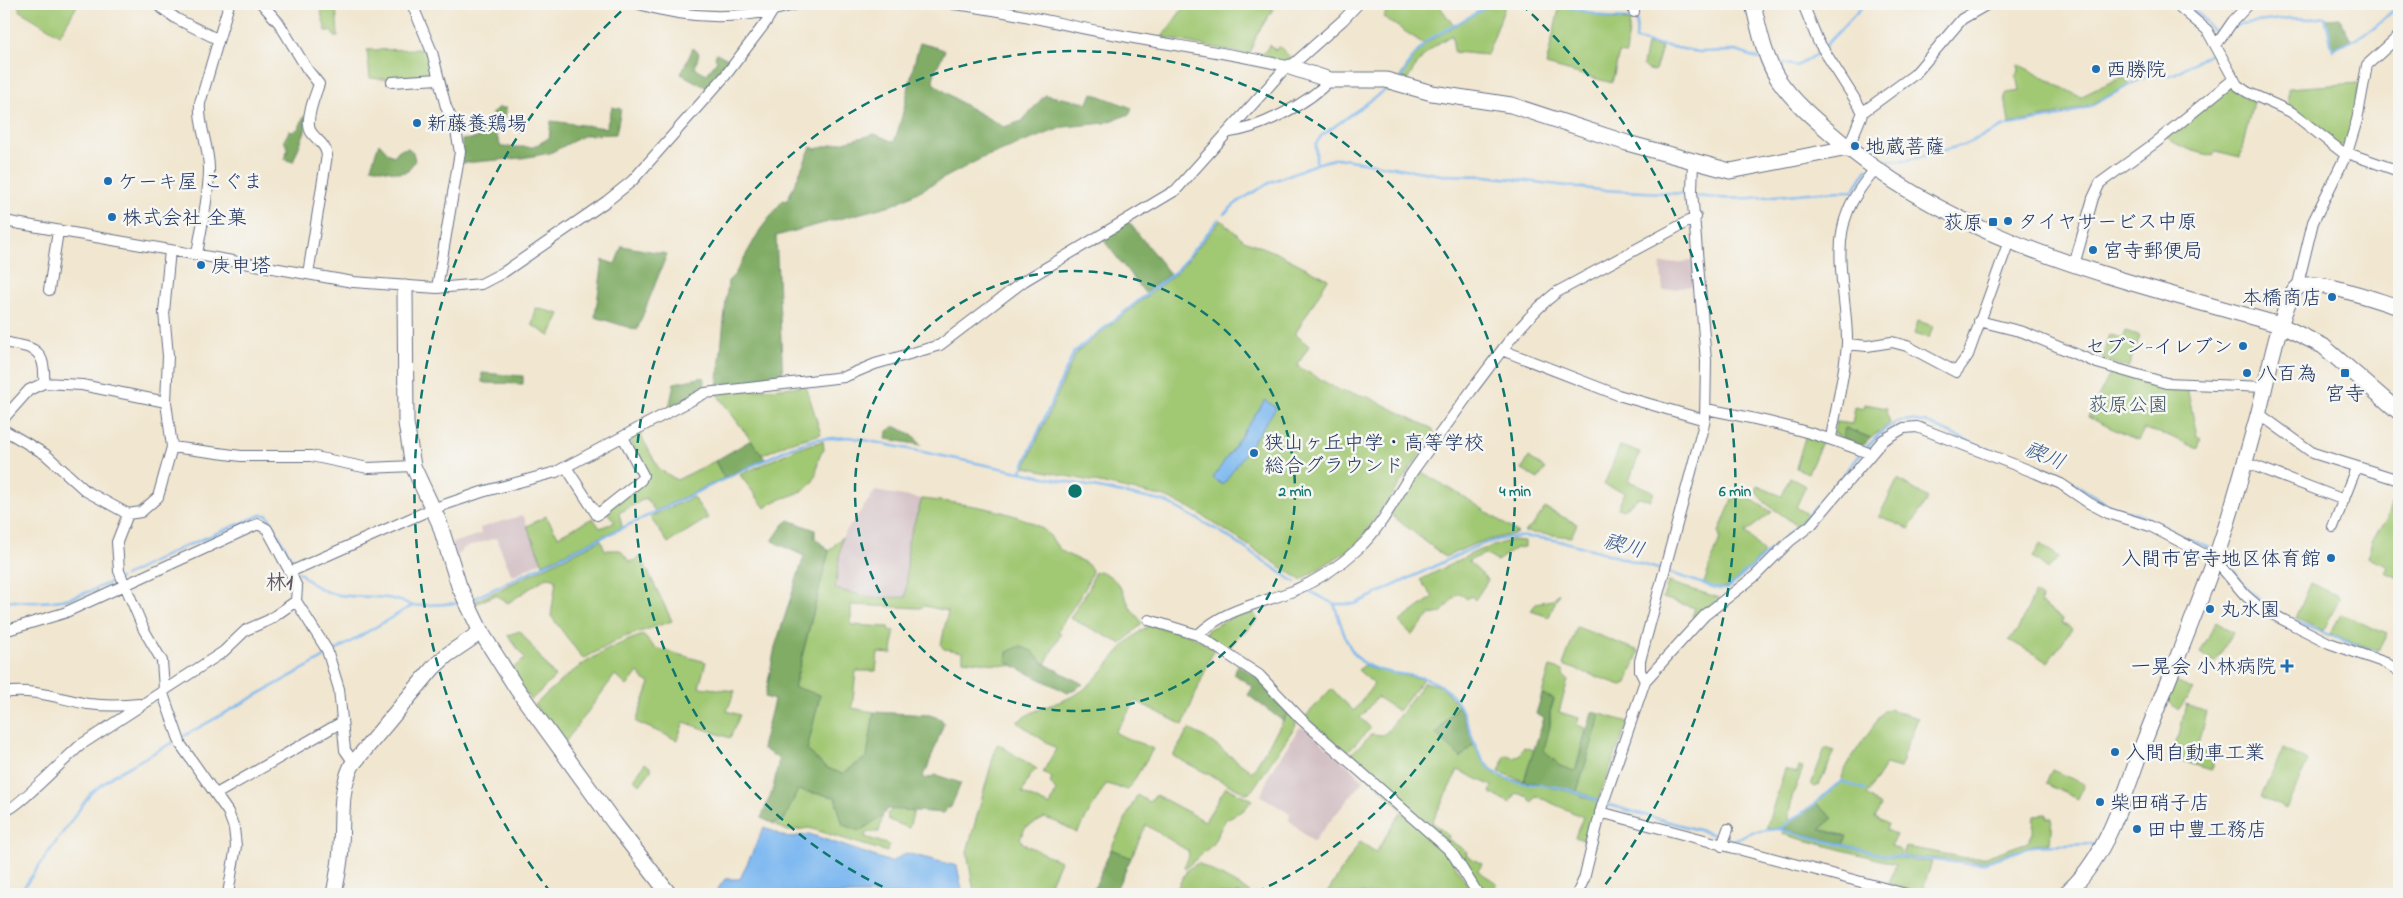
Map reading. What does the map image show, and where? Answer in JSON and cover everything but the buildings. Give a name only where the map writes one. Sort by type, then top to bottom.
[{"type":"street","points":[[156,4],[177,19],[217,38]]},
{"type":"street","points":[[197,254],[209,169],[208,146],[200,117],[200,103],[217,38],[229,4]]},
{"type":"street","points":[[262,4],[279,24],[319,84],[309,125],[312,134],[326,148],[327,155],[308,274]]},
{"type":"street","points":[[412,4],[432,52],[446,108],[455,126],[460,152],[436,288]]},
{"type":"street","points":[[639,4],[682,14],[734,16],[772,12],[797,4]]},
{"type":"street","points":[[953,4],[1120,36],[1227,52],[1288,66],[1330,80],[1386,80],[1432,93],[1511,105],[1607,137],[1730,172],[1848,148]]},
{"type":"street","points":[[290,572],[432,509],[482,492],[556,472],[705,393],[844,377],[875,364],[940,345],[1031,276],[1176,190],[1288,66],[1343,20],[1358,4]]},
{"type":"street","points":[[1753,4],[1770,65],[1777,78],[1801,107],[1848,148],[1913,195],[2008,241],[2074,265],[2280,325],[2323,346],[2399,412]]},
{"type":"street","points":[[1803,4],[1818,40],[1862,112]]},
{"type":"street","points":[[1848,148],[1862,112],[1915,74],[1962,20],[1988,4]]},
{"type":"street","points":[[2176,4],[2196,19],[2217,44],[2237,85],[2247,92],[2291,112],[2346,154],[2399,171]]},
{"type":"street","points":[[2217,44],[2233,21],[2249,4]]},
{"type":"street","points":[[4,221],[353,282],[405,288],[436,288],[462,287],[492,279],[632,181],[725,76],[772,12]]},
{"type":"street","points":[[2065,894],[2085,872],[2110,828],[2215,560],[2258,413],[2280,325],[2297,288],[2313,222],[2346,154],[2357,120],[2366,65],[2399,36]]},
{"type":"street","points":[[2074,265],[2093,198],[2100,183],[2155,143],[2234,78]]},
{"type":"street","points":[[392,82],[438,79]]},
{"type":"street","points":[[1230,132],[1256,125],[1295,107],[1323,88],[1330,80]]},
{"type":"street","points":[[1646,681],[1640,671],[1640,661],[1705,420],[1704,314],[1692,191],[1694,161]]},
{"type":"street","points":[[1830,438],[1847,344],[1841,252],[1842,230],[1848,210],[1871,166]]},
{"type":"street","points":[[1198,635],[1208,626],[1231,612],[1311,582],[1359,549],[1524,322],[1557,292],[1696,217]]},
{"type":"street","points":[[49,290],[58,231]]},
{"type":"street","points":[[1847,344],[1867,346],[1892,342],[1907,346],[1956,372],[1968,355],[2008,241]]},
{"type":"street","points":[[4,430],[45,454],[86,491],[128,514],[135,515],[141,512],[158,497],[172,447],[166,402],[168,356],[164,312],[170,250]]},
{"type":"street","points":[[2297,288],[2311,283],[2332,286],[2399,307]]},
{"type":"street","points":[[405,288],[406,423],[413,466],[443,533],[459,586],[481,632],[517,689],[670,894]]},
{"type":"street","points":[[1979,321],[2023,332],[2098,363],[2166,383],[2265,387]]},
{"type":"street","points":[[4,342],[31,347],[43,358],[44,383]]},
{"type":"street","points":[[1502,350],[1618,395],[1705,420]]},
{"type":"street","points":[[4,418],[29,390],[44,383],[82,385],[166,402]]},
{"type":"street","points":[[1706,409],[1774,421],[1830,438],[1871,454]]},
{"type":"street","points":[[2258,413],[2313,453],[2399,480]]},
{"type":"street","points":[[1577,894],[1584,879],[1605,794],[1646,681],[1705,616],[1755,576],[1790,541],[1811,525],[1884,440],[1904,428],[1917,427],[1930,431],[2061,484],[2108,513],[2150,526],[2215,560],[2245,595],[2260,608],[2329,642],[2368,656],[2399,671]]},
{"type":"street","points":[[566,467],[597,515],[641,480],[643,475],[623,438]]},
{"type":"street","points":[[172,447],[241,456],[311,456],[368,468],[413,466]]},
{"type":"street","points":[[2244,462],[2344,500]]},
{"type":"street","points":[[2333,527],[2356,468]]},
{"type":"street","points":[[128,514],[117,542],[119,571],[144,630],[162,661],[163,690],[181,744],[228,812],[234,828],[236,846],[228,894]]},
{"type":"street","points":[[4,631],[64,613],[258,524],[267,529],[297,587],[296,601],[328,650],[339,689],[345,750],[354,763]]},
{"type":"street","points":[[4,812],[30,793],[69,754],[140,704],[223,652],[246,630],[269,620],[296,601]]},
{"type":"street","points":[[1149,620],[1198,635],[1259,675],[1302,720],[1447,848],[1478,894]]},
{"type":"street","points":[[334,894],[341,845],[342,796],[345,780],[354,763],[433,668],[447,655],[481,632]]},
{"type":"street","points":[[4,693],[15,691],[41,693],[91,704],[140,704]]},
{"type":"street","points":[[216,794],[342,722]]},
{"type":"street","points":[[1601,809],[1906,894]]},
{"type":"street","points":[[1723,844],[1728,829]]},
{"type":"shaded area","points":[[1692,261],[1696,285],[1663,291],[1660,264]]},
{"type":"shaded area","points":[[875,491],[922,499],[909,542],[906,597],[874,598],[835,589],[842,537]]},
{"type":"shaded area","points":[[523,515],[542,561],[512,576],[496,538],[464,548],[456,558],[452,543],[481,534],[480,528]]},
{"type":"shaded area","points":[[1304,727],[1364,780],[1313,842],[1289,820],[1290,814],[1261,796],[1270,773],[1299,728]]},
{"type":"green space","points":[[18,4],[78,4],[60,35],[20,11]]},
{"type":"green space","points":[[321,4],[336,4],[338,37],[335,37],[331,31],[326,31],[320,9]]},
{"type":"green space","points":[[1186,4],[1258,4],[1274,8],[1257,34],[1249,55],[1162,37]]},
{"type":"green space","points":[[1392,4],[1438,4],[1454,26],[1424,44],[1383,17]]},
{"type":"green space","points":[[1493,4],[1506,4],[1487,55],[1454,52],[1452,35],[1437,44],[1426,54],[1407,81],[1400,77],[1412,58],[1428,41]]},
{"type":"green space","points":[[1560,5],[1610,19],[1630,21],[1626,54],[1619,53],[1612,83],[1546,65]]},
{"type":"green space","points":[[2340,18],[2351,40],[2332,49],[2325,19]]},
{"type":"green space","points":[[920,43],[945,50],[936,70],[933,83],[961,103],[1004,127],[1022,121],[1045,95],[1088,103],[1092,93],[1132,108],[1130,114],[1105,123],[1064,127],[982,158],[895,204],[776,236],[783,379],[717,389],[728,281],[735,274],[760,230],[783,200],[787,201],[811,147],[816,149],[875,134],[894,142],[902,118]]},
{"type":"green space","points":[[1647,44],[1662,47],[1655,71],[1648,70],[1643,65]]},
{"type":"green space","points":[[1270,45],[1275,50],[1279,46],[1292,59],[1289,62],[1260,57]]},
{"type":"green space","points":[[693,48],[699,53],[695,68],[707,74],[717,60],[715,57],[716,53],[730,60],[707,88],[681,74]]},
{"type":"green space","points":[[427,49],[433,71],[430,74],[394,80],[370,78],[367,50]]},
{"type":"green space","points":[[2018,64],[2080,97],[2123,76],[2131,84],[2092,104],[2064,113],[2009,124],[2005,96],[2007,93],[2020,91],[2018,80],[2015,77],[2019,71]]},
{"type":"green space","points":[[2359,83],[2346,146],[2337,145],[2288,108],[2288,88]]},
{"type":"green space","points":[[2226,87],[2233,89],[2253,102],[2240,157],[2216,151],[2213,156],[2200,153],[2182,147],[2165,136]]},
{"type":"green space","points":[[612,107],[621,109],[616,134],[585,135],[550,153],[522,158],[462,163],[462,140],[478,138],[477,132],[493,126],[492,113],[497,108],[506,108],[505,123],[494,129],[501,147],[533,147],[549,138],[551,121],[606,128]]},
{"type":"green space","points":[[304,116],[306,117],[305,131],[293,162],[284,159],[288,149],[284,141],[289,131],[293,132],[299,128]]},
{"type":"green space","points":[[379,143],[389,154],[394,156],[399,150],[408,148],[413,152],[415,160],[408,171],[400,173],[371,167]]},
{"type":"green space","points":[[1221,220],[1244,240],[1277,253],[1328,279],[1295,334],[1309,346],[1297,366],[1339,390],[1368,397],[1433,429],[1434,435],[1360,540],[1352,548],[1301,580],[1194,510],[1165,497],[1025,467],[1076,353],[1177,272]]},
{"type":"green space","points":[[1128,221],[1170,274],[1145,293],[1101,237]]},
{"type":"green space","points":[[622,246],[667,254],[637,330],[595,317],[603,260],[615,264]]},
{"type":"green space","points":[[536,308],[560,314],[550,336],[532,325]]},
{"type":"green space","points":[[1918,321],[1933,326],[1929,338],[1914,334]]},
{"type":"green space","points":[[2126,331],[2140,336],[2128,368],[2102,359],[2109,334],[2123,339]]},
{"type":"green space","name":"荻原公園","points":[[2111,372],[2187,387],[2197,436],[2201,438],[2198,449],[2167,435],[2144,429],[2138,441],[2088,417]]},
{"type":"green space","points":[[482,373],[523,376],[523,384],[485,383],[482,382]]},
{"type":"green space","points":[[704,377],[704,392],[669,409],[674,383]]},
{"type":"green space","points":[[806,386],[821,434],[789,443],[762,455],[716,393]]},
{"type":"green space","points":[[1865,404],[1887,408],[1886,412],[1890,423],[1871,438],[1846,428],[1842,438],[1834,433],[1836,422],[1852,424],[1855,407],[1864,409]]},
{"type":"green space","points":[[894,426],[913,435],[921,445],[886,439],[887,432]]},
{"type":"green space","points":[[1845,428],[1871,438],[1862,447],[1842,438]]},
{"type":"green space","points":[[639,432],[659,469],[677,480],[715,461],[724,478],[655,511],[646,498],[619,513],[622,527],[543,564],[527,526],[546,516],[558,536],[593,518],[600,528],[615,522],[606,511],[642,484],[629,437]]},
{"type":"green space","points":[[1806,434],[1823,440],[1808,473],[1796,468]]},
{"type":"green space","points":[[751,440],[765,459],[724,478],[715,461]]},
{"type":"green space","points":[[823,441],[824,450],[819,458],[815,476],[810,485],[765,508],[740,475],[798,448]]},
{"type":"green space","points":[[1620,446],[1640,452],[1629,481],[1654,492],[1651,500],[1638,498],[1623,510],[1618,508],[1625,492],[1604,485]]},
{"type":"green space","points":[[1529,457],[1545,469],[1538,479],[1522,470]]},
{"type":"green space","points":[[1420,471],[1469,500],[1518,533],[1477,543],[1445,557],[1389,513],[1416,472]]},
{"type":"green space","points":[[1790,477],[1806,486],[1796,507],[1808,514],[1796,526],[1769,506],[1756,491],[1757,486],[1782,496]]},
{"type":"green space","points":[[1898,479],[1928,498],[1909,529],[1879,516]]},
{"type":"green space","points":[[2399,486],[2399,578],[2385,572],[2388,565],[2368,557],[2372,541],[2388,516]]},
{"type":"green space","points":[[1736,490],[1772,512],[1746,532],[1764,553],[1734,583],[1724,588],[1713,587],[1704,583],[1720,538],[1719,532]]},
{"type":"green space","points":[[693,497],[708,518],[668,543],[650,517]]},
{"type":"green space","points":[[922,499],[986,508],[1018,517],[1044,530],[1062,551],[1088,565],[1092,571],[1086,587],[1057,632],[1061,634],[1045,664],[1039,657],[1006,662],[1012,664],[1010,666],[963,660],[963,652],[944,649],[941,645],[948,611],[924,606],[920,608],[851,605],[851,625],[889,627],[889,630],[894,631],[892,654],[878,653],[876,671],[856,671],[852,708],[874,712],[867,757],[842,774],[825,767],[807,750],[820,695],[794,688],[829,551],[842,537],[835,589],[874,598],[906,597],[908,542]]},
{"type":"green space","points":[[1545,508],[1577,524],[1571,537],[1524,532],[1533,525]]},
{"type":"green space","points":[[789,520],[815,530],[815,538],[829,551],[794,687],[820,695],[807,750],[825,767],[842,774],[867,757],[874,712],[930,715],[941,719],[944,723],[923,775],[925,779],[936,775],[961,783],[951,807],[947,808],[944,813],[887,809],[882,816],[860,831],[843,825],[835,797],[798,790],[784,820],[772,823],[761,818],[773,789],[779,759],[762,748],[774,700],[765,697],[775,647],[804,556],[772,541],[783,525]]},
{"type":"green space","points":[[601,540],[605,550],[620,550],[630,562],[641,557],[672,621],[622,638],[583,659],[551,616],[556,581],[554,578],[547,577],[508,603],[496,595],[475,604],[474,602]]},
{"type":"green space","points":[[1511,540],[1525,541],[1525,547],[1516,548],[1497,561],[1485,554],[1468,561],[1488,580],[1475,600],[1471,596],[1467,599],[1460,593],[1456,595],[1441,613],[1430,615],[1412,635],[1399,622],[1433,597],[1420,580],[1475,552]]},
{"type":"green space","points":[[2040,544],[2059,557],[2048,569],[2033,557]]},
{"type":"green space","points":[[1100,571],[1116,581],[1131,609],[1142,623],[1122,644],[1070,618],[1089,589],[1094,573]]},
{"type":"green space","points":[[1668,582],[1720,598],[1694,618],[1692,616],[1695,608],[1663,598]]},
{"type":"green space","points":[[2311,583],[2338,596],[2339,600],[2323,631],[2296,618]]},
{"type":"green space","points":[[1559,593],[1549,617],[1531,611],[1536,603],[1552,600]]},
{"type":"green space","points":[[2035,593],[2041,598],[2040,603],[2063,619],[2062,623],[2072,629],[2048,662],[2009,640],[2018,629]]},
{"type":"green space","points":[[1251,608],[1258,620],[1237,638],[1228,650],[1207,635],[1207,630]]},
{"type":"green space","points":[[2341,614],[2387,634],[2378,651],[2330,634]]},
{"type":"green space","points":[[2216,622],[2233,632],[2215,663],[2200,653]]},
{"type":"green space","points":[[1150,625],[1191,635],[1214,649],[1183,725],[1136,701],[1115,732],[1153,749],[1128,790],[1106,784],[1077,833],[1045,818],[1025,828],[1020,839],[1024,844],[1060,861],[1047,890],[1030,894],[974,892],[967,852],[996,747],[998,744],[1037,769],[1030,775],[1022,793],[1050,806],[1056,791],[1050,782],[1052,778],[1043,772],[1056,749],[1017,722],[1033,712],[1067,699],[1083,690],[1131,639]]},
{"type":"green space","points":[[1577,627],[1639,651],[1627,683],[1621,685],[1563,665]]},
{"type":"green space","points":[[520,631],[555,677],[531,700],[510,670],[525,659],[508,635]]},
{"type":"green space","points":[[643,635],[655,648],[706,662],[699,687],[735,691],[727,711],[740,715],[730,738],[684,722],[677,740],[636,722],[650,683],[643,679],[638,672],[627,686],[615,675],[563,745],[535,705],[559,682],[584,663],[612,648]]},
{"type":"green space","points":[[1020,646],[1032,651],[1043,663],[1083,684],[1068,693],[1006,662],[1007,652]]},
{"type":"green space","points":[[1238,665],[1257,677],[1288,713],[1283,721],[1248,695],[1253,687],[1234,674]]},
{"type":"green space","points":[[1365,665],[1373,669],[1423,679],[1398,711],[1377,697],[1360,718],[1371,728],[1348,751],[1344,752],[1305,717],[1331,689],[1354,711],[1374,684],[1358,670]]},
{"type":"green space","points":[[1550,667],[1564,671],[1563,675],[1568,680],[1559,712],[1579,718],[1577,725],[1586,728],[1574,771],[1560,766],[1543,750],[1550,726],[1550,712],[1554,700],[1542,694]]},
{"type":"green space","points":[[2174,681],[2193,690],[2178,710],[2167,700]]},
{"type":"green space","points":[[1424,682],[1441,686],[1458,705],[1436,734],[1471,746],[1475,745],[1485,763],[1501,777],[1568,791],[1598,802],[1588,842],[1575,837],[1583,817],[1536,796],[1532,803],[1528,797],[1516,793],[1510,803],[1490,793],[1492,786],[1458,770],[1432,822],[1449,836],[1448,839],[1467,852],[1466,855],[1482,864],[1478,871],[1497,883],[1492,894],[1482,894],[1469,876],[1351,759],[1352,753],[1371,734],[1382,735],[1387,732]]},
{"type":"green space","points":[[1542,694],[1554,699],[1544,750],[1560,766],[1574,771],[1592,712],[1601,714],[1577,791],[1524,781],[1544,718],[1536,714]]},
{"type":"green space","points":[[2186,704],[2206,712],[2197,749],[2209,753],[2207,758],[2214,760],[2211,770],[2169,757],[2179,736]]},
{"type":"green space","points":[[1458,705],[1475,745],[1471,746],[1461,758],[1436,734]]},
{"type":"green space","points":[[1888,709],[1918,718],[1902,758],[1904,759],[1900,768],[1886,764],[1866,795],[1881,806],[1875,817],[1888,824],[1886,830],[1896,835],[1891,845],[1901,851],[1900,856],[1881,854],[1843,844],[1847,836],[1820,829],[1832,818],[1816,803],[1841,782],[1847,767],[1859,747],[1884,711]]},
{"type":"green space","points":[[1288,713],[1295,719],[1296,725],[1251,792],[1245,793],[1173,756],[1189,729],[1206,738],[1252,772]]},
{"type":"green space","points":[[1601,714],[1628,722],[1598,800],[1577,791]]},
{"type":"green space","points":[[1524,747],[1534,750],[1524,781],[1499,772],[1505,755],[1514,758],[1520,754]]},
{"type":"green space","points":[[1825,748],[1835,751],[1819,785],[1815,787],[1811,785]]},
{"type":"green space","points":[[2283,749],[2308,761],[2286,809],[2261,797]]},
{"type":"green space","points":[[645,763],[652,769],[640,785],[634,779]]},
{"type":"green space","points":[[1799,767],[1803,768],[1792,797],[1788,823],[1779,828],[1766,829],[1785,769],[1797,773]]},
{"type":"green space","points":[[2052,770],[2084,784],[2078,799],[2046,784]]},
{"type":"green space","points":[[1226,787],[1252,800],[1244,810],[1226,819],[1212,845],[1186,868],[1184,867],[1189,856],[1188,851],[1146,825],[1131,858],[1111,849],[1137,795],[1149,802],[1156,795],[1205,821]]},
{"type":"green space","points":[[797,790],[835,797],[843,825],[860,831],[883,814],[879,832],[867,832],[865,837],[890,845],[887,852],[809,828],[788,831],[772,823],[784,820]]},
{"type":"green space","points":[[1816,803],[1833,818],[1820,829],[1847,837],[1843,844],[1779,828]]},
{"type":"green space","points":[[893,809],[914,810],[909,828],[889,820],[887,814]]},
{"type":"green space","points":[[1401,812],[1446,852],[1474,894],[1327,893],[1360,842],[1376,852]]},
{"type":"green space","points":[[2046,814],[2047,818],[2052,818],[2050,843],[2032,845],[1982,862],[1902,856],[1906,847],[1967,858],[1982,858],[2028,842],[2033,833],[2034,815]]},
{"type":"green space","points":[[1783,831],[1883,856],[1932,862],[1921,894],[1889,884],[1896,864],[1782,834]]},
{"type":"green space","points":[[1111,849],[1131,858],[1114,894],[1092,894]]},
{"type":"green space","points":[[1198,863],[1250,892],[1237,894],[1174,894],[1187,870]]},
{"type":"water","points":[[1265,400],[1276,408],[1223,485],[1213,478]]},
{"type":"water","points":[[764,827],[788,838],[809,834],[891,862],[906,853],[957,866],[963,894],[714,894],[725,879],[740,879]]},
{"type":"waterway","points":[[1401,78],[1413,57],[1428,40],[1492,4]]},
{"type":"waterway","points":[[1557,4],[1610,18],[1630,19]]},
{"type":"waterway","points":[[1825,46],[1865,4]]},
{"type":"waterway","points":[[2185,4],[2201,16],[2215,33]]},
{"type":"waterway","points":[[2233,28],[2240,24],[2290,18],[2312,19],[2325,17],[2333,50],[2373,29],[2399,5]]},
{"type":"waterway","points":[[1637,21],[1636,40],[1699,52],[1736,51],[1760,59]]},
{"type":"waterway","points":[[1874,161],[1908,160],[1963,145],[2005,126],[2066,115],[2093,105],[2150,74],[2168,76],[2174,74],[2214,51]]},
{"type":"waterway","points":[[1776,62],[1797,66],[1819,53]]},
{"type":"waterway","points":[[1316,163],[1316,144],[1321,136],[1388,88]]},
{"type":"waterway","points":[[1224,214],[1239,201],[1271,182],[1316,164],[1337,158],[1442,175],[1486,176],[1600,190],[1687,194]]},
{"type":"waterway","points":[[1697,196],[1756,198],[1814,192],[1853,191],[1867,169]]},
{"type":"waterway","points":[[1021,471],[1074,352],[1176,271],[1219,219]]},
{"type":"waterway","name":"禊川","points":[[1867,447],[1885,429],[1897,422],[1907,420],[1925,422],[1979,446],[2064,477],[2107,504],[2142,516],[2211,549]]},
{"type":"waterway","points":[[473,599],[792,447],[817,439],[850,437],[1166,502],[1221,532],[1295,582]]},
{"type":"waterway","name":"禊川","points":[[1667,572],[1719,589],[1727,589],[1805,519],[1861,454]]},
{"type":"waterway","points":[[125,576],[181,548],[261,515],[267,515],[296,567]]},
{"type":"waterway","name":"禊川","points":[[1309,591],[1334,604],[1355,604],[1477,546],[1500,539],[1515,537],[1532,537],[1569,543],[1662,570]]},
{"type":"waterway","name":"禊川","points":[[2224,557],[2250,592],[2276,611],[2311,628],[2383,656],[2399,665]]},
{"type":"waterway","points":[[299,572],[313,584],[327,592],[398,600],[413,606]]},
{"type":"waterway","points":[[4,600],[22,602],[64,600],[89,592],[120,578]]},
{"type":"waterway","points":[[330,654],[413,606],[461,603]]},
{"type":"waterway","points":[[1334,604],[1347,641],[1359,659],[1369,666],[1380,670],[1417,676],[1429,680],[1441,686],[1452,695],[1464,715],[1482,759],[1499,775],[1524,783],[1569,790],[1601,802]]},
{"type":"waterway","points":[[182,737],[325,657]]},
{"type":"waterway","points":[[19,894],[91,793],[114,775],[177,740]]},
{"type":"waterway","points":[[1779,829],[1812,806],[1841,781],[1866,790]]},
{"type":"waterway","points":[[1606,804],[1723,837]]},
{"type":"waterway","points":[[1729,839],[1734,840],[1751,832],[1778,829],[1883,855],[1970,864],[1983,863],[2033,846],[2093,844]]},
{"type":"place","name":"西勝院","points":[[2096,69]]},
{"type":"place","name":"新藤養鶏場","points":[[417,123]]},
{"type":"place","name":"地蔵菩薩","points":[[1855,146]]},
{"type":"place","name":"ケーキ屋 こぐま","points":[[108,181]]},
{"type":"place","name":"株式会社 全菓","points":[[112,217]]},
{"type":"place","name":"タイヤサービス中原","points":[[2008,221]]},
{"type":"place","name":"荻原","points":[[1993,222]]},
{"type":"place","name":"宮寺郵便局","points":[[2093,250]]},
{"type":"place","name":"庚申塔","points":[[201,265]]},
{"type":"place","name":"本橋商店","points":[[2332,297]]},
{"type":"place","name":"セブン-イレブン","points":[[2243,346]]},
{"type":"place","name":"八百為","points":[[2247,373]]},
{"type":"place","name":"宮寺","points":[[2345,373]]},
{"type":"place","name":"狭山ヶ丘中学・高等学校 総合グラウンド","points":[[1254,453]]},
{"type":"place","name":"入間市宮寺地区体育館","points":[[2331,558]]},
{"type":"place","name":"丸水園","points":[[2210,609]]},
{"type":"place","name":"一晃会 小林病院","points":[[2287,666]]},
{"type":"place","name":"入間自動車工業","points":[[2115,752]]},
{"type":"place","name":"柴田硝子店","points":[[2100,802]]},
{"type":"place","name":"田中豊工務店","points":[[2137,829]]},
{"type":"district","name":"林1","points":[[279,582]]}]
